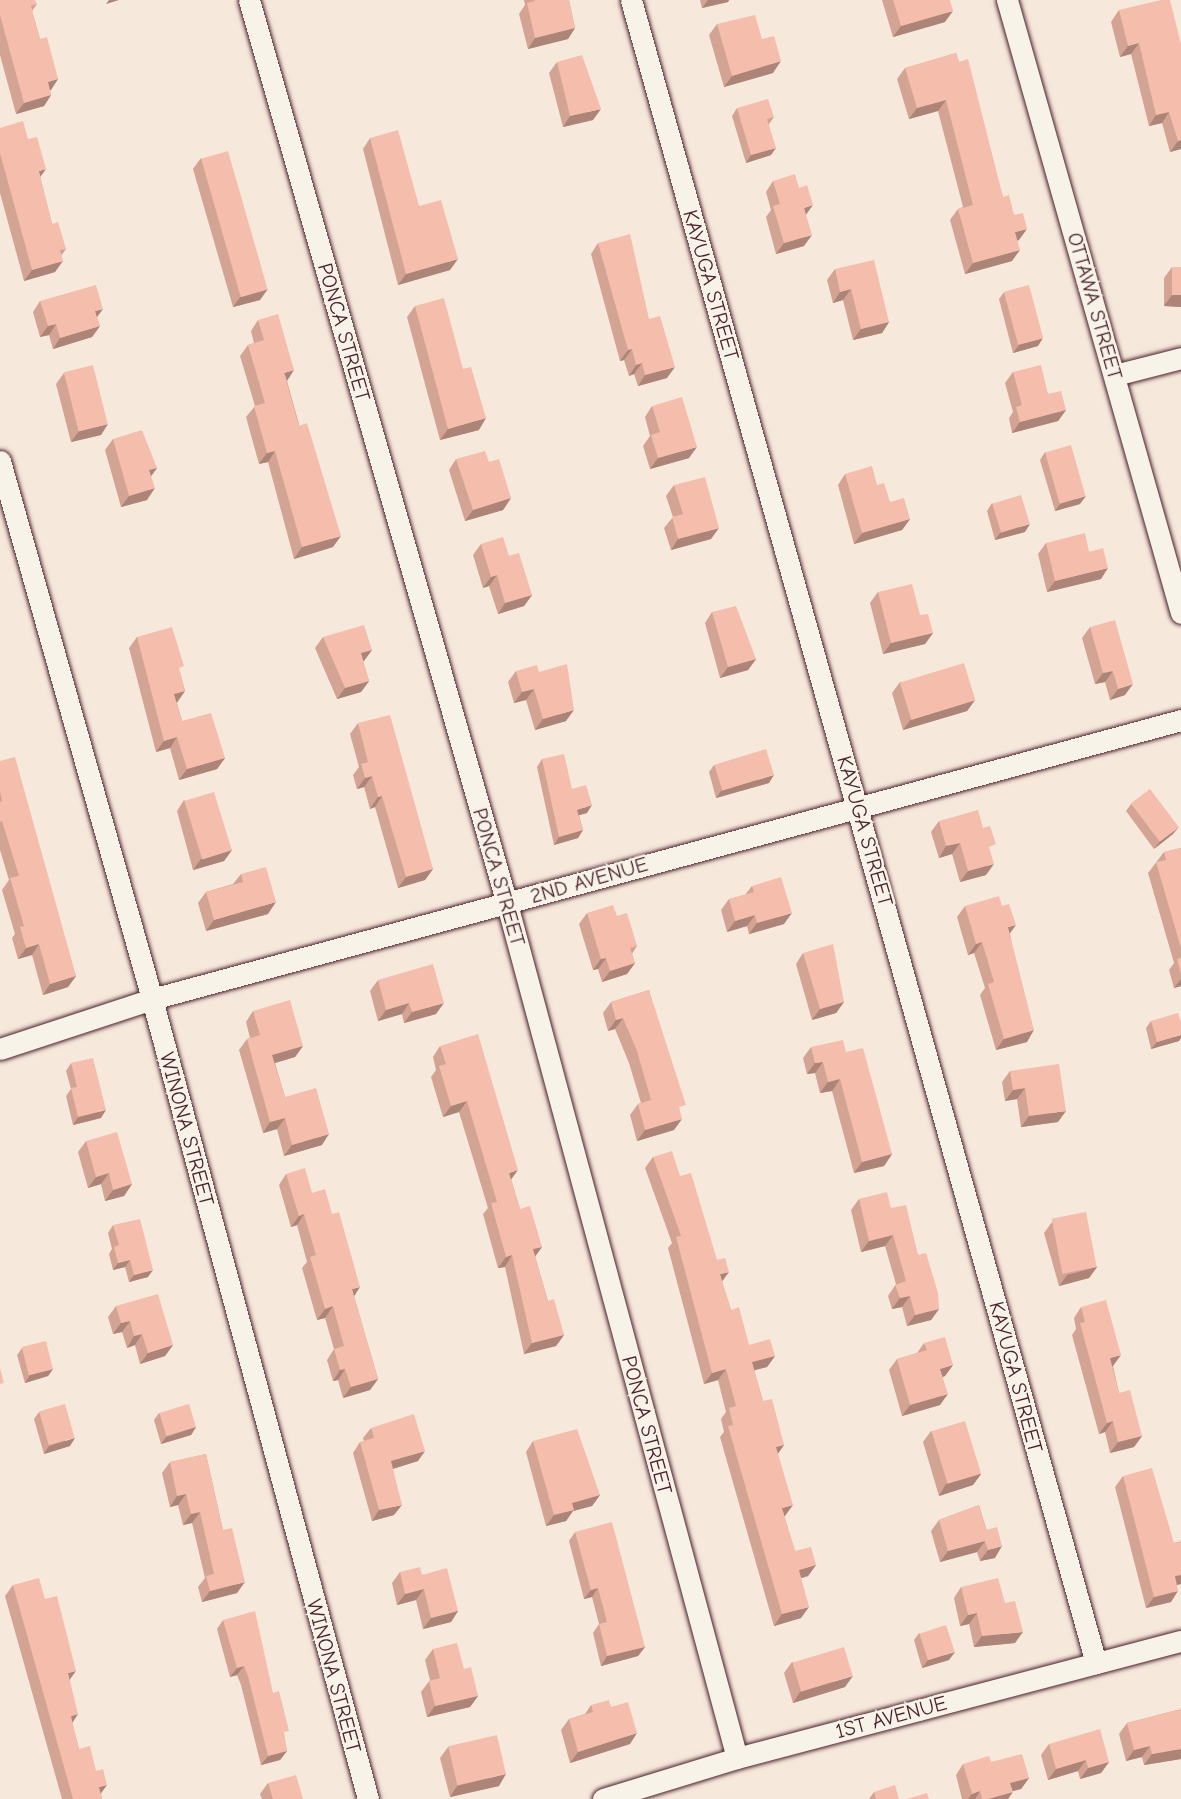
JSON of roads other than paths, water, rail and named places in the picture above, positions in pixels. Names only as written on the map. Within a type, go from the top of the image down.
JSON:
[{"type":"street","name":"PONCA STREET","points":[[249,0],[507,904],[737,1758]]},
{"type":"street","name":"KAYUGA STREET","points":[[631,0],[1096,1663]]},
{"type":"street","name":"OTTAWA STREET","points":[[1007,0],[1181,613]]},
{"type":"street","points":[[1115,375],[1181,358]]},
{"type":"street","name":"WINONA STREET","points":[[0,461],[152,999],[368,1799]]},
{"type":"street","name":"2ND AVENUE","points":[[0,1049],[152,999],[507,904],[858,805],[1181,720]]},
{"type":"street","name":"1ST AVENUE","points":[[603,1799],[737,1758],[1181,1641]]}]
